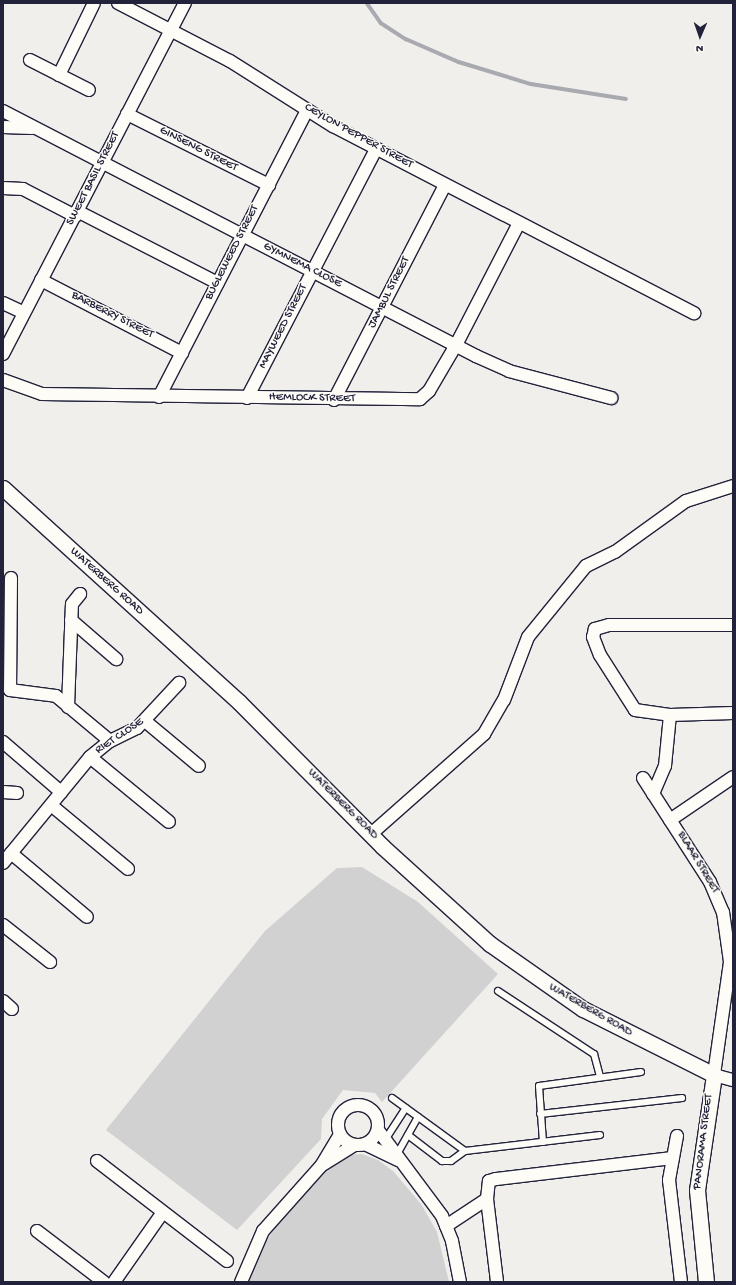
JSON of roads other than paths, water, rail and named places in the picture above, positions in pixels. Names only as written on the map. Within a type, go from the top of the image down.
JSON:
[{"type":"street","points":[[59,75],[94,3]]},
{"type":"street","name":"CEYLON PEPPER STREET","points":[[118,3],[230,61],[307,110],[376,149],[694,313]]},
{"type":"street","name":"SWEET BASIL STREET","points":[[3,354],[185,3]]},
{"type":"street","points":[[30,60],[89,90]]},
{"type":"street","name":"BUGLEWEED STREET","points":[[159,396],[307,110]]},
{"type":"street","name":"GYMNEMA CLOSE","points":[[3,111],[313,272],[509,371],[611,398]]},
{"type":"street","name":"GINSENG STREET","points":[[127,114],[268,185]]},
{"type":"street","points":[[3,127],[36,128]]},
{"type":"street","name":"MAYWEED STREET","points":[[247,398],[376,149]]},
{"type":"street","name":"JAMBUL STREET","points":[[334,400],[445,185]]},
{"type":"street","points":[[3,188],[23,189],[76,213],[218,283]]},
{"type":"street","name":"HEMLOCK STREET","points":[[3,380],[42,394],[334,400],[423,398],[456,345],[519,223]]},
{"type":"street","name":"BARBERRY STREET","points":[[41,280],[182,353]]},
{"type":"street","points":[[3,303],[24,313]]},
{"type":"street","points":[[371,834],[484,734],[504,700],[528,637],[586,566],[615,552],[689,499],[733,486]]},
{"type":"street","name":"WATERBERG ROAD","points":[[3,488],[239,702],[371,834],[470,926],[529,975],[602,1020],[714,1075]]},
{"type":"street","points":[[11,578],[8,687],[16,693],[51,694],[110,741]]},
{"type":"street","points":[[68,707],[72,604],[80,594]]},
{"type":"street","points":[[71,620],[116,659]]},
{"type":"street","points":[[733,626],[609,625],[595,629],[593,642],[632,707],[670,715],[733,712]]},
{"type":"street","name":"RIET CLOSE","points":[[3,863],[90,757],[110,741],[145,721],[179,683]]},
{"type":"street","points":[[653,794],[665,766],[670,715]]},
{"type":"street","points":[[145,721],[199,766]]},
{"type":"street","points":[[3,742],[61,792]]},
{"type":"street","points":[[90,757],[170,822]]},
{"type":"street","points":[[670,820],[733,777]]},
{"type":"street","name":"BLAAR STREET","points":[[643,778],[710,882],[726,925],[729,976],[714,1075]]},
{"type":"street","points":[[3,792],[17,793]]},
{"type":"street","points":[[51,805],[128,869]]},
{"type":"street","points":[[11,853],[87,916]]},
{"type":"street","points":[[3,925],[50,962]]},
{"type":"street","points":[[714,1075],[733,1080]]},
{"type":"street","name":"PANORAMA STREET","points":[[706,1282],[698,1190],[714,1075]]},
{"type":"street","points":[[241,1282],[263,1231],[321,1166],[340,1134],[340,1116],[347,1108],[359,1105],[374,1113],[378,1130],[398,1158],[427,1193],[446,1226],[460,1282]]},
{"type":"street","points":[[321,1166],[360,1144],[378,1130]]},
{"type":"street","points":[[340,1134],[360,1144],[398,1158]]},
{"type":"street","points":[[677,1136],[669,1180],[682,1282]]},
{"type":"street","points":[[497,1282],[487,1199],[489,1181],[673,1158]]},
{"type":"street","points":[[97,1161],[227,1261]]},
{"type":"street","points":[[446,1226],[487,1199]]},
{"type":"street","points":[[114,1282],[163,1212]]},
{"type":"street","points":[[37,1231],[104,1282]]},
{"type":"lane","points":[[498,991],[594,1054],[600,1077]]},
{"type":"lane","points":[[543,1142],[538,1091],[543,1083],[641,1072]]},
{"type":"lane","points":[[392,1098],[465,1151]]},
{"type":"lane","points":[[540,1114],[682,1098]]},
{"type":"lane","points":[[385,1140],[406,1108]]},
{"type":"lane","points":[[398,1158],[418,1117]]},
{"type":"lane","points":[[408,1135],[442,1161],[451,1161],[465,1151],[600,1135]]},
{"type":"waterway","points":[[367,3],[381,23],[406,39],[459,62],[531,84],[626,99]]}]
